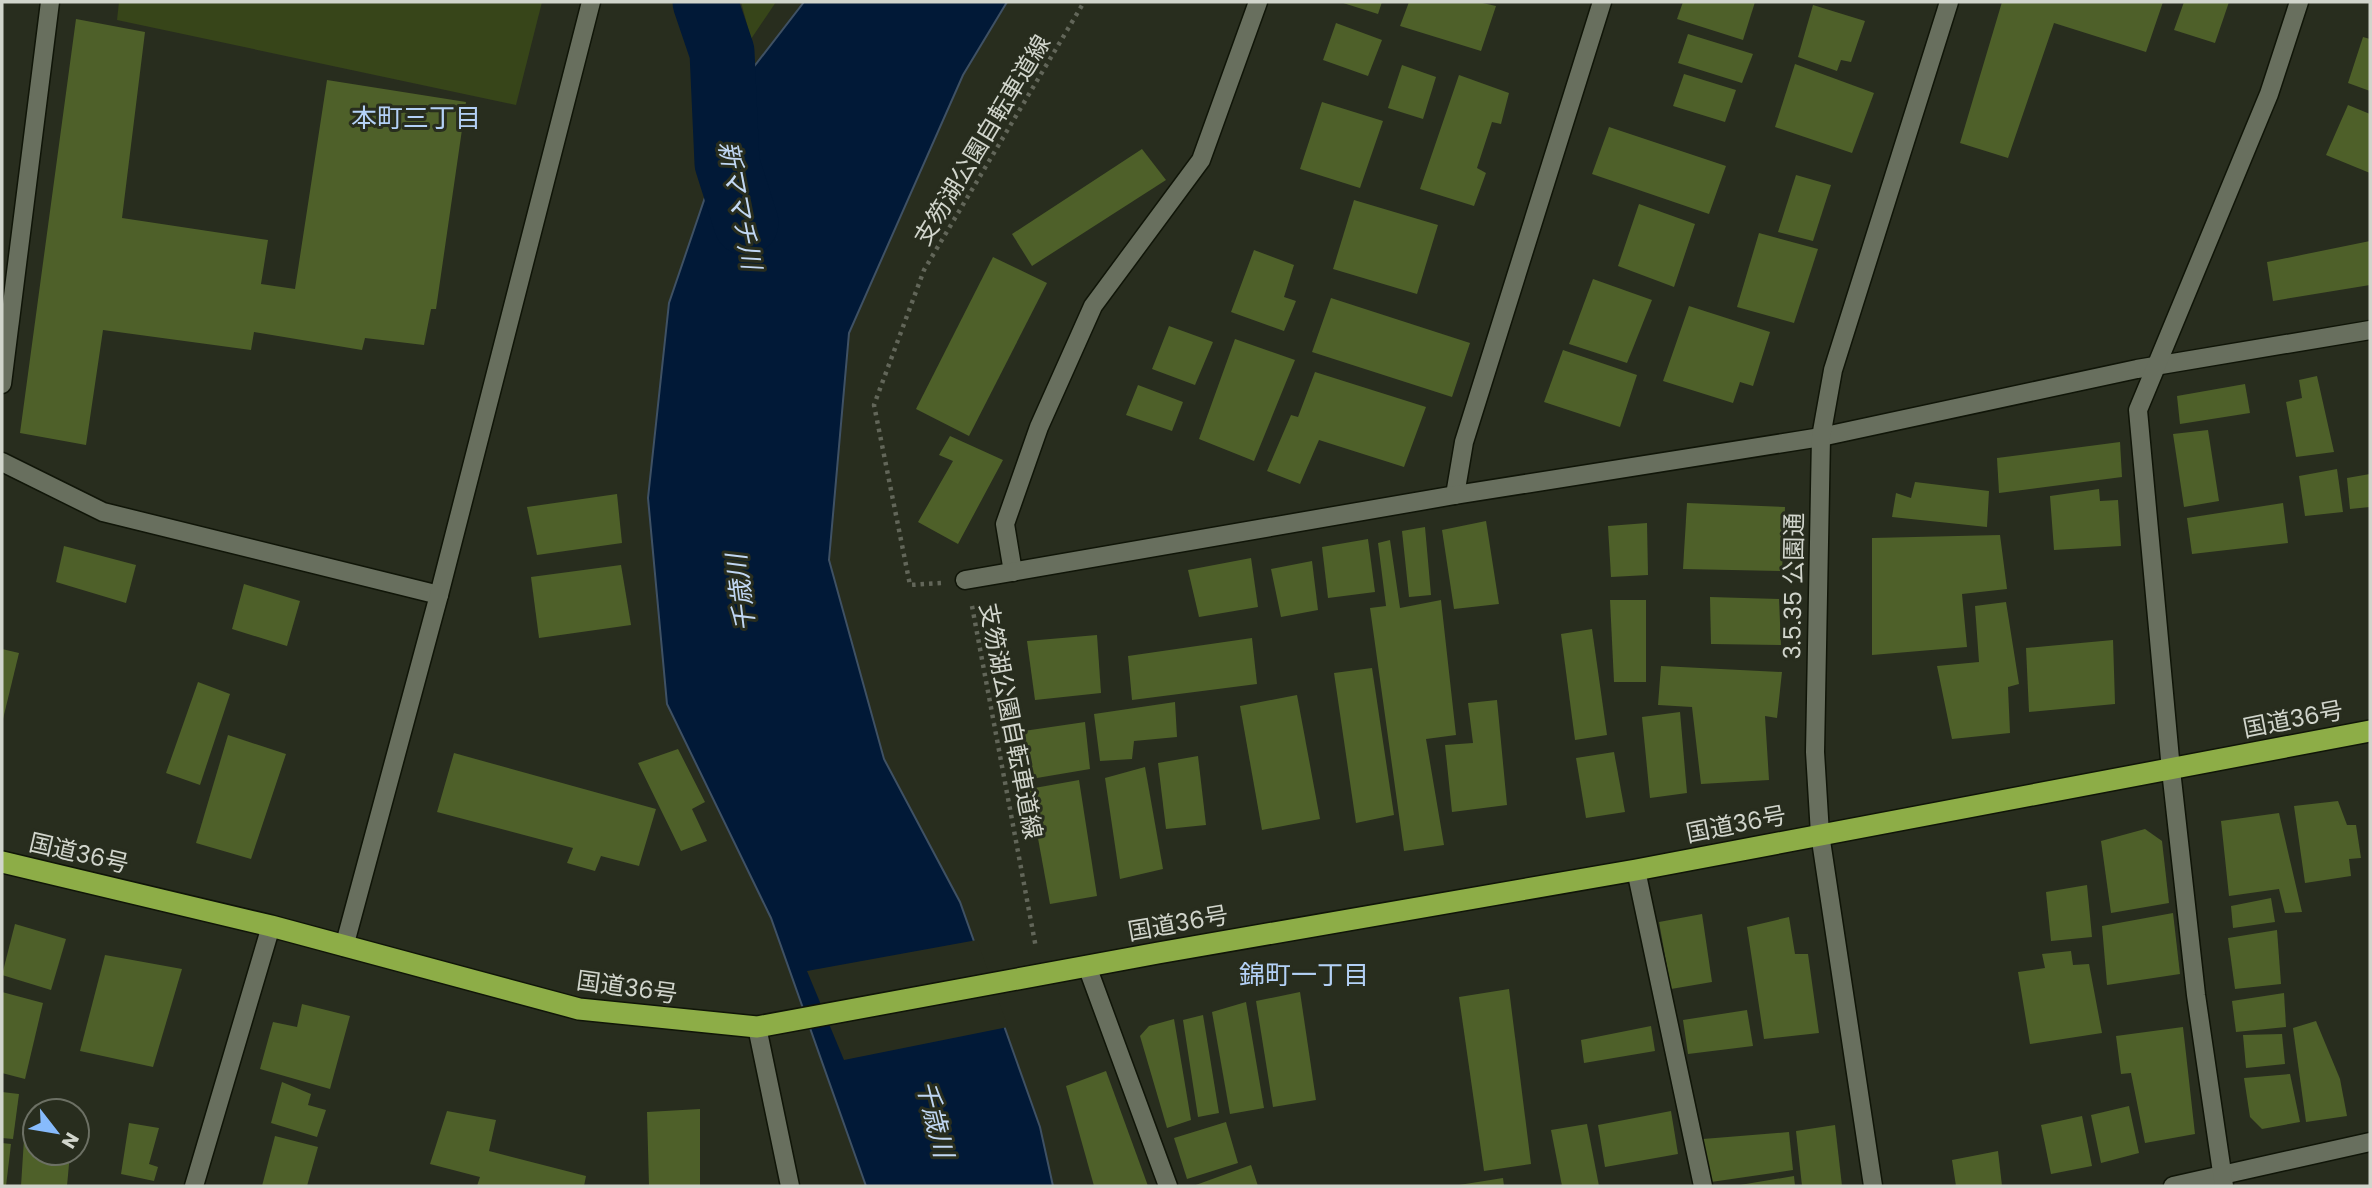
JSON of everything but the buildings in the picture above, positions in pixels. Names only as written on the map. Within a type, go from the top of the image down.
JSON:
[{"type":"highway","name":"国道36号","points":[[2,862],[271,926],[579,1009],[757,1027],[1636,870],[2370,731]]},
{"type":"street","points":[[2,384],[50,2]]},
{"type":"street","points":[[344,947],[439,595],[591,2]]},
{"type":"street","points":[[1013,572],[1005,523],[1038,427],[1093,306],[1200,160],[1258,2]]},
{"type":"street","points":[[1455,495],[1468,428],[1602,2]]},
{"type":"street","name":"3.5.35 公園通","points":[[1873,1186],[1820,834],[1815,752],[1821,437],[1833,370],[1949,2]]},
{"type":"street","points":[[2223,1181],[2196,995],[2171,770],[2138,410],[2269,94],[2299,2]]},
{"type":"street","points":[[965,580],[1455,495],[1821,437],[2154,366],[2370,330]]},
{"type":"street","points":[[2,462],[103,512],[439,595]]},
{"type":"street","points":[[1636,870],[1703,1186]]},
{"type":"street","points":[[194,1186],[271,926]]},
{"type":"street","points":[[1087,966],[1168,1186]]},
{"type":"street","points":[[757,1027],[790,1186]]},
{"type":"street","points":[[2173,1186],[2223,1181],[2370,1142]]},
{"type":"path","name":"支笏湖公園自転車道線","points":[[1041,975],[977,623],[965,580],[910,586],[874,405],[924,270],[1084,2]]},
{"type":"green space","points":[[119,2],[542,2],[516,105],[117,20]]},
{"type":"green space","points":[[741,2],[776,2],[751,39]]},
{"type":"water","name":"千歳川","points":[[804,2],[1007,2],[963,75],[849,333],[829,560],[884,759],[960,902],[1040,1127],[1053,1186],[866,1186],[771,918],[667,704],[648,498],[669,303],[746,77]]},
{"type":"pier","points":[[977,940],[1008,1027],[844,1060],[807,971]]},
{"type":"waterway","name":"新ママチ川","points":[[705,2],[722,52],[727,163],[746,223]]},
{"type":"district","name":"本町三丁目","points":[[416,118]]},
{"type":"district","name":"錦町一丁目","points":[[1304,975]]}]
